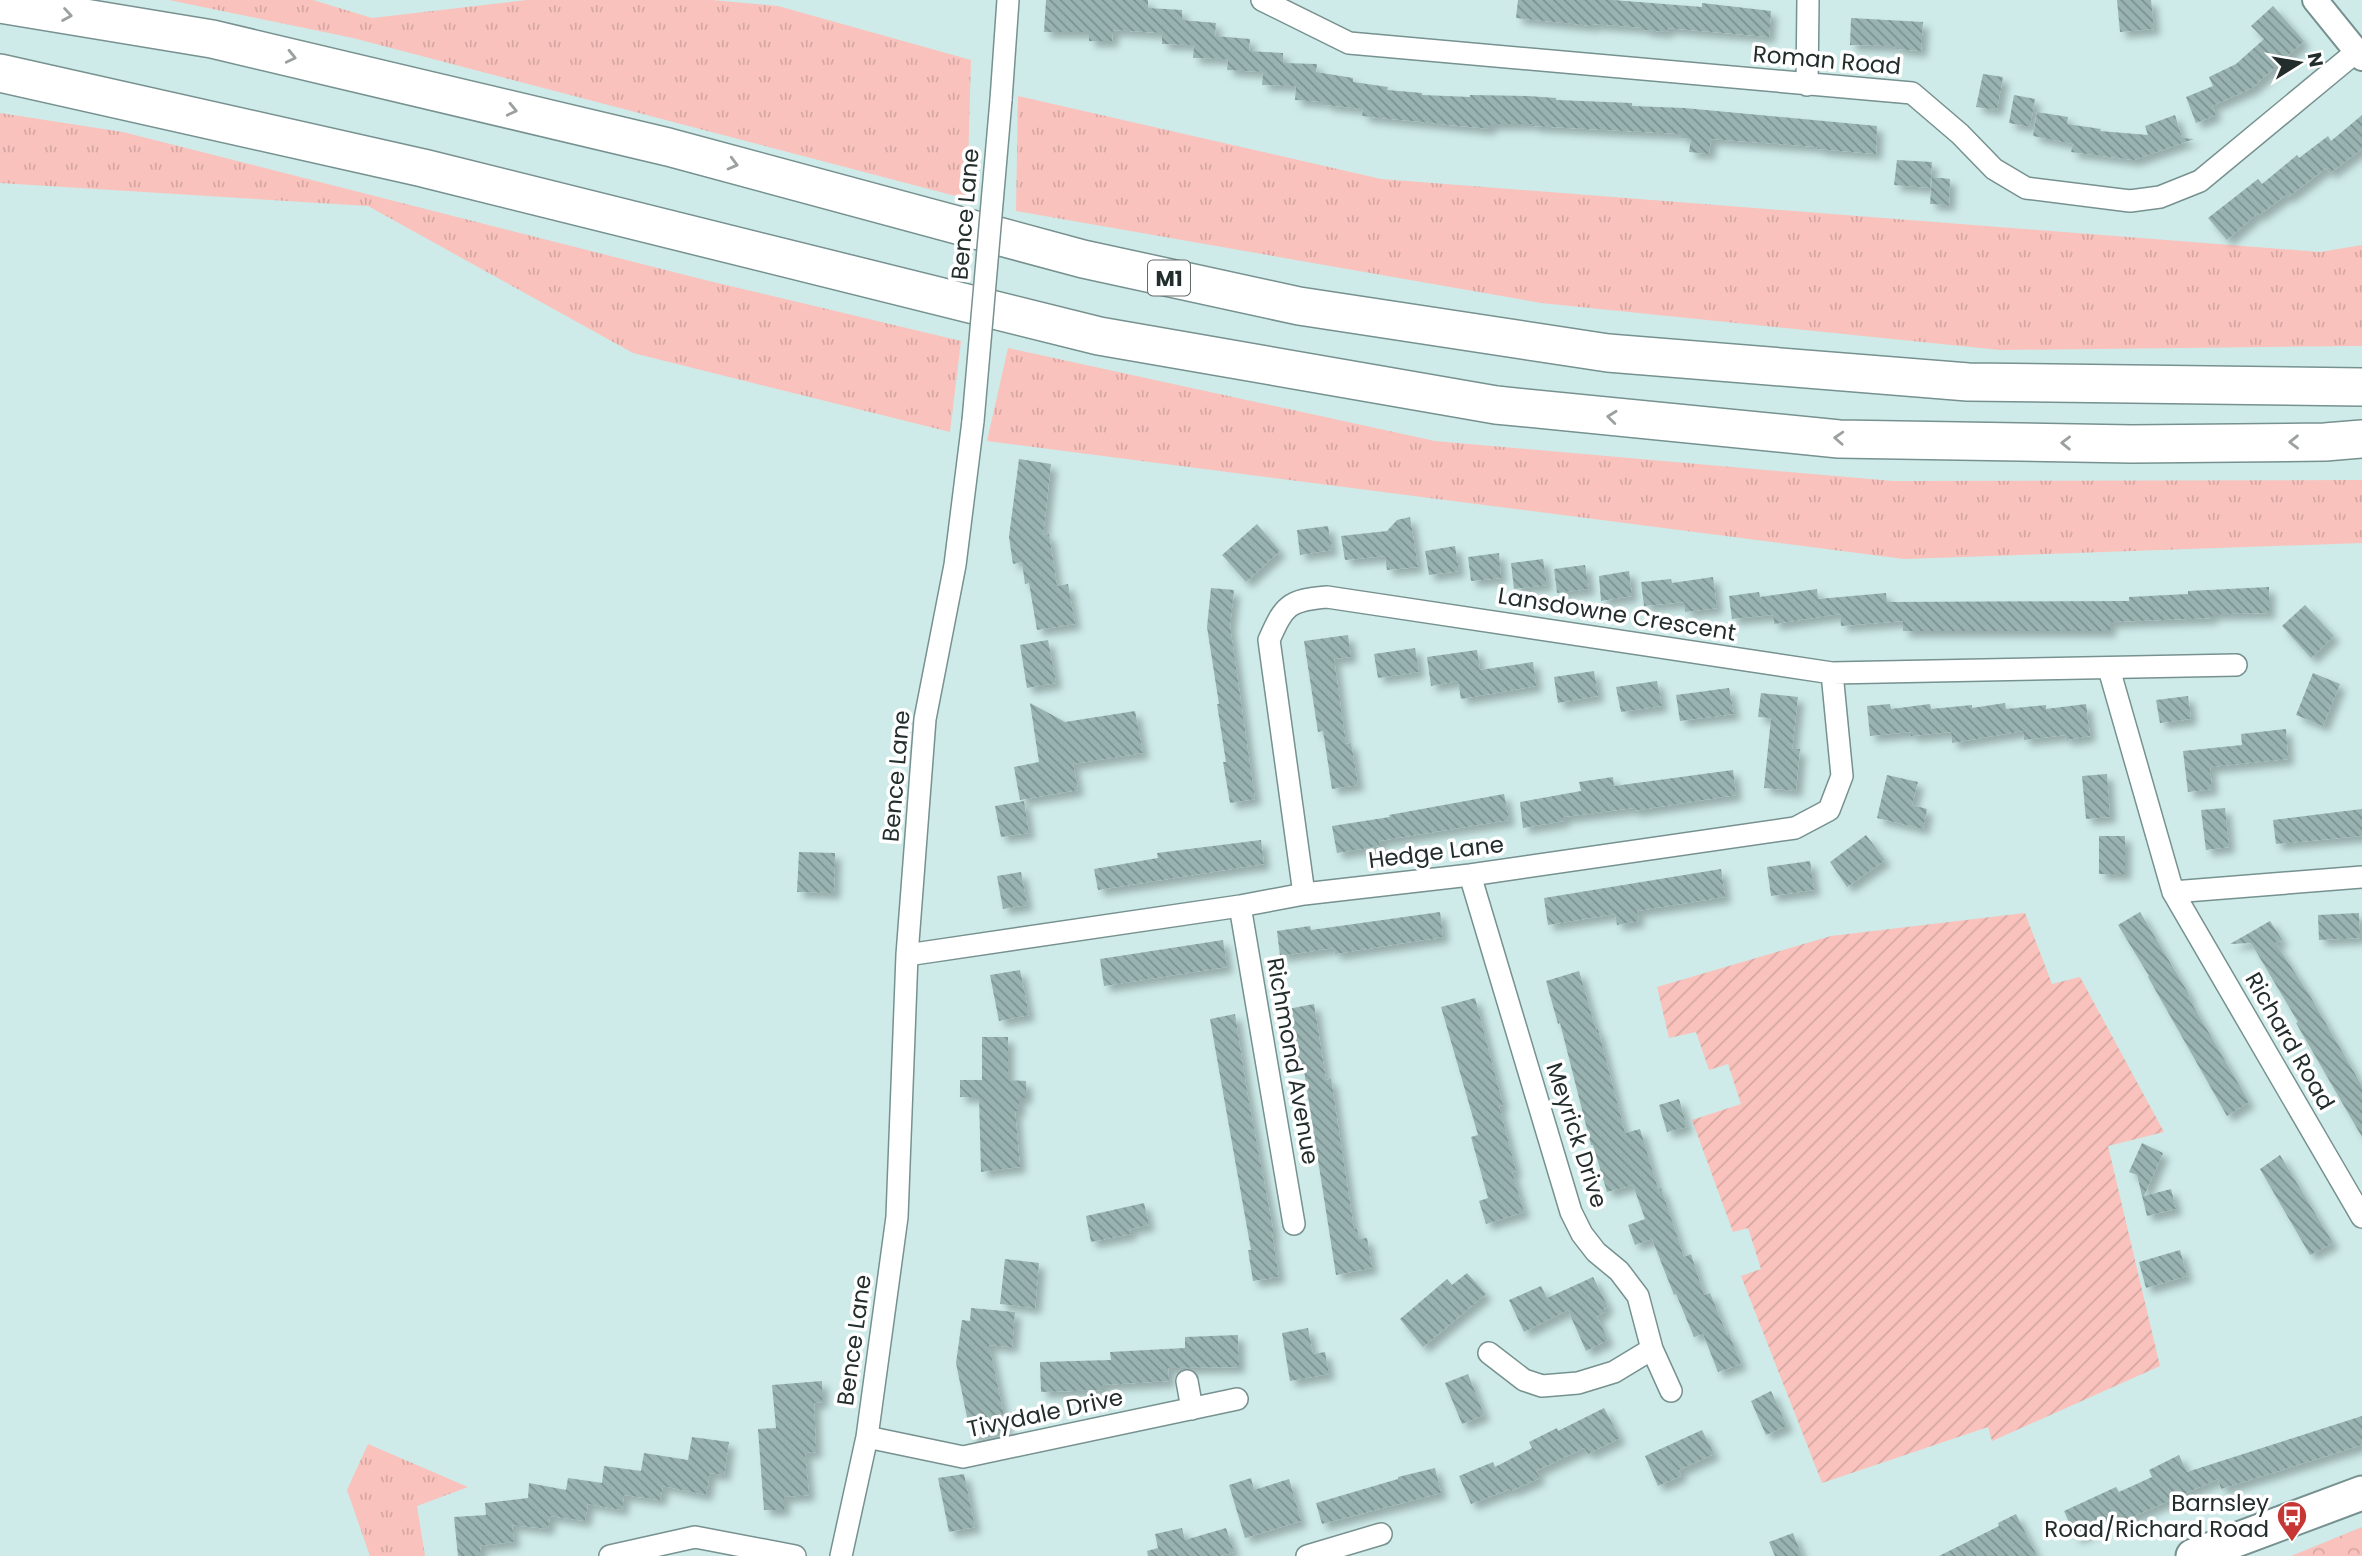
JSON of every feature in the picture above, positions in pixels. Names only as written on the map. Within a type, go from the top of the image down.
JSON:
[{"type":"highway","name":"M1","points":[[0,4],[212,39],[668,146],[1083,259],[1299,306],[1608,353],[1940,380],[2362,387]]},
{"type":"highway","points":[[0,73],[423,168],[1099,336],[1496,405],[1839,439],[2132,444],[2325,442],[2362,439]]},
{"type":"highway","points":[[2193,1556],[2362,1493]]},
{"type":"street","name":"Bence Lane","points":[[841,1556],[867,1437],[897,1217],[907,955],[925,719],[955,565],[973,421],[1008,0]]},
{"type":"street","points":[[1807,85],[1808,0]]},
{"type":"street","points":[[2315,0],[2359,55]]},
{"type":"street","name":"Roman Road","points":[[1266,1],[1349,43],[1912,93],[1960,134],[1994,169],[2026,188],[2130,201],[2160,197],[2200,181],[2359,55]]},
{"type":"street","name":"Lansdowne Crescent","points":[[1304,894],[1269,640],[1282,612],[1301,599],[1327,597],[1832,673],[2236,665]]},
{"type":"street","name":"Richard Road","points":[[2109,669],[2173,892],[2362,1217]]},
{"type":"street","name":"Hedge Lane","points":[[907,955],[1240,906],[1304,894],[1470,875],[1795,828],[1829,810],[1842,776],[1832,673]]},
{"type":"street","name":"Meyrick Drive","points":[[1470,875],[1571,1212],[1582,1234],[1596,1252],[1619,1272],[1638,1296],[1652,1349],[1671,1391]]},
{"type":"street","points":[[2173,892],[2362,877]]},
{"type":"street","name":"Richmond Avenue","points":[[1240,906],[1294,1224]]},
{"type":"street","points":[[1489,1353],[1524,1380],[1542,1386],[1578,1383],[1614,1372],[1652,1349]]},
{"type":"street","points":[[1187,1381],[1192,1409]]},
{"type":"street","name":"Tivydale Drive","points":[[867,1437],[963,1457],[1237,1399]]},
{"type":"street","points":[[1307,1556],[1381,1534]]},
{"type":"street","points":[[610,1556],[695,1537],[795,1556]]},
{"type":"green space","points":[[169,0],[313,0],[372,18],[527,0],[712,0],[778,6],[971,60],[967,199],[353,38]]},
{"type":"green space","points":[[1018,96],[1381,179],[2320,252],[2362,245],[2362,346],[2000,350],[1541,303],[1016,211]]},
{"type":"green space","points":[[0,113],[123,132],[705,280],[961,341],[950,432],[633,353],[368,206],[0,183]]},
{"type":"green space","points":[[1008,348],[1435,441],[1893,481],[2362,480],[2362,543],[1904,559],[987,441]]},
{"type":"green space","points":[[2025,913],[2052,984],[2080,977],[2164,1132],[2108,1146],[2160,1366],[1992,1441],[1988,1427],[1822,1483],[1741,1276],[1761,1269],[1748,1228],[1733,1232],[1692,1120],[1741,1104],[1728,1064],[1709,1070],[1696,1032],[1669,1038],[1657,987],[1831,936]]},
{"type":"green space","points":[[368,1444],[468,1487],[417,1506],[425,1556],[370,1556],[347,1490]]},
{"type":"green space","points":[[2362,1527],[2362,1556],[2291,1556]]},
{"type":"building","points":[[1046,0],[1148,0],[1148,8],[1182,10],[1182,20],[1216,23],[1215,36],[1250,39],[1249,51],[1283,53],[1283,63],[1317,64],[1316,72],[1353,78],[1353,82],[1388,87],[1387,90],[1422,95],[1528,96],[1556,100],[1632,103],[1632,106],[1684,108],[1877,126],[1876,154],[1711,139],[1709,154],[1689,152],[1691,139],[1682,138],[1682,134],[1532,126],[1533,124],[1490,124],[1490,129],[1362,116],[1363,109],[1295,100],[1296,86],[1262,85],[1263,72],[1227,70],[1228,59],[1193,58],[1194,45],[1162,44],[1162,33],[1113,30],[1112,41],[1089,41],[1089,32],[1044,32]]},
{"type":"building","points":[[1518,0],[1613,0],[1702,7],[1702,3],[1771,11],[1769,37],[1668,28],[1667,32],[1516,18]]},
{"type":"building","points":[[2117,0],[2151,0],[2154,29],[2120,32]]},
{"type":"building","points":[[2273,6],[2304,41],[2252,88],[2212,106],[2216,115],[2196,123],[2186,97],[2213,86],[2209,77],[2236,64],[2264,39],[2251,26]]},
{"type":"building","points":[[1851,18],[1923,22],[1921,51],[1897,49],[1897,46],[1850,45]]},
{"type":"building","points":[[1983,74],[2003,77],[1997,110],[1976,107]]},
{"type":"building","points":[[2014,95],[2035,99],[2030,127],[2009,123]]},
{"type":"building","points":[[2037,112],[2068,117],[2067,124],[2101,129],[2100,131],[2148,135],[2145,126],[2175,115],[2182,138],[2194,139],[2134,160],[2071,152],[2073,144],[2033,136]]},
{"type":"building","points":[[2362,115],[2362,149],[2330,173],[2326,168],[2288,197],[2286,195],[2259,215],[2258,213],[2227,240],[2208,218],[2258,179],[2262,184],[2297,155],[2299,158],[2328,136],[2331,141]]},
{"type":"building","points":[[1897,160],[1932,162],[1930,188],[1894,185]]},
{"type":"building","points":[[1932,177],[1950,179],[1949,205],[1930,204]]},
{"type":"building","points":[[1019,459],[1051,464],[1043,535],[1049,534],[1057,586],[1068,584],[1075,624],[1037,630],[1029,583],[1025,584],[1022,562],[1013,564],[1009,537]]},
{"type":"building","points":[[1410,517],[1418,567],[1387,570],[1385,556],[1345,560],[1341,536],[1387,531],[1397,520]]},
{"type":"building","points":[[1257,524],[1280,551],[1246,582],[1222,555]]},
{"type":"building","points":[[1328,526],[1332,550],[1300,555],[1297,530]]},
{"type":"building","points":[[1455,546],[1459,571],[1429,575],[1425,551]]},
{"type":"building","points":[[1499,553],[1501,578],[1471,581],[1468,557]]},
{"type":"building","points":[[1543,559],[1547,585],[1514,589],[1511,563]]},
{"type":"building","points":[[1585,565],[1589,589],[1557,593],[1554,569]]},
{"type":"building","points":[[1629,571],[1632,596],[1601,601],[1599,576]]},
{"type":"building","points":[[1713,577],[1717,608],[1685,612],[1684,602],[1644,606],[1641,582],[1671,579],[1672,583]]},
{"type":"building","points":[[2269,587],[2269,613],[2212,614],[2212,618],[2110,622],[2110,631],[1903,631],[1903,621],[1841,626],[1840,614],[1774,624],[1773,615],[1732,619],[1729,596],[1759,592],[1760,597],[1817,589],[1818,599],[1886,593],[1887,602],[2129,601],[2129,597],[2188,594],[2188,591]]},
{"type":"building","points":[[1211,588],[1234,590],[1230,626],[1255,799],[1230,803],[1207,627]]},
{"type":"building","points":[[2305,605],[2334,636],[2311,658],[2282,626]]},
{"type":"building","points":[[1348,635],[1351,657],[1334,659],[1346,744],[1351,743],[1358,785],[1332,789],[1323,731],[1318,732],[1304,641]]},
{"type":"building","points":[[1048,640],[1056,683],[1027,688],[1020,645]]},
{"type":"building","points":[[1415,648],[1419,672],[1378,678],[1374,654]]},
{"type":"building","points":[[1477,650],[1480,670],[1533,662],[1536,686],[1461,699],[1458,681],[1431,686],[1427,657]]},
{"type":"building","points":[[1594,671],[1598,696],[1558,703],[1554,677]]},
{"type":"building","points":[[2313,673],[2340,684],[2323,726],[2296,715]]},
{"type":"building","points":[[1657,681],[1662,706],[1621,712],[1616,687]]},
{"type":"building","points":[[1729,688],[1734,714],[1680,721],[1676,695]]},
{"type":"building","points":[[1761,693],[1798,697],[1792,749],[1800,749],[1796,791],[1764,788],[1771,718],[1758,717]]},
{"type":"building","points":[[2188,696],[2191,719],[2160,723],[2156,700]]},
{"type":"building","points":[[1030,703],[1065,722],[1135,711],[1143,753],[1073,764],[1078,790],[1020,800],[1014,767],[1039,762]]},
{"type":"building","points":[[2005,703],[2006,709],[2046,705],[2046,709],[2086,704],[2090,736],[2066,740],[2065,735],[2024,740],[2023,731],[1952,743],[1951,732],[1870,736],[1867,706],[1890,704],[1891,709],[1930,704],[1931,709],[1972,705],[1972,708]]},
{"type":"building","points":[[2286,729],[2288,759],[2210,767],[2212,789],[2188,792],[2183,751],[2242,745],[2241,734]]},
{"type":"building","points":[[1733,770],[1736,795],[1633,811],[1633,808],[1563,817],[1564,821],[1523,828],[1520,802],[1581,791],[1579,782],[1613,777],[1614,786]]},
{"type":"building","points":[[2107,774],[2110,817],[2086,819],[2082,776]]},
{"type":"building","points":[[1887,775],[1918,782],[1912,805],[1927,809],[1923,829],[1877,818]]},
{"type":"building","points":[[1504,794],[1509,820],[1379,841],[1380,846],[1337,853],[1332,826]]},
{"type":"building","points":[[1024,801],[1029,833],[1001,837],[995,806]]},
{"type":"building","points":[[2225,808],[2229,847],[2206,850],[2201,810]]},
{"type":"building","points":[[2362,809],[2362,836],[2276,844],[2273,820]]},
{"type":"building","points":[[1866,835],[1885,860],[1847,887],[1830,862]]},
{"type":"building","points":[[2099,836],[2125,836],[2125,874],[2099,874]]},
{"type":"building","points":[[1261,840],[1264,864],[1098,890],[1094,869],[1158,858],[1157,853]]},
{"type":"building","points":[[799,852],[835,853],[834,893],[797,892]]},
{"type":"building","points":[[1810,861],[1814,890],[1771,896],[1767,867]]},
{"type":"building","points":[[1721,869],[1725,897],[1637,911],[1639,921],[1617,925],[1615,914],[1548,925],[1544,898]]},
{"type":"building","points":[[1021,872],[1027,905],[1003,909],[997,876]]},
{"type":"building","points":[[1440,912],[1443,937],[1335,954],[1334,948],[1280,956],[1277,931],[1310,926],[1311,930]]},
{"type":"building","points":[[2140,912],[2249,1102],[2227,1116],[2118,925]]},
{"type":"building","points":[[2359,913],[2360,938],[2319,940],[2318,915]]},
{"type":"building","points":[[2270,921],[2283,941],[2275,942],[2362,1086],[2362,1137],[2251,943],[2230,944]]},
{"type":"building","points":[[1223,940],[1227,967],[1104,986],[1100,959]]},
{"type":"building","points":[[1020,970],[1029,1015],[999,1021],[990,975]]},
{"type":"building","points":[[1579,971],[1596,1030],[1598,1029],[1625,1133],[1640,1129],[1658,1189],[1661,1188],[1684,1257],[1691,1254],[1704,1295],[1710,1293],[1741,1364],[1718,1372],[1703,1334],[1694,1337],[1652,1239],[1635,1245],[1628,1225],[1645,1219],[1633,1185],[1607,1192],[1591,1145],[1560,1023],[1558,1024],[1546,981]]},
{"type":"building","points":[[1475,998],[1503,1105],[1499,1106],[1516,1171],[1512,1172],[1524,1212],[1486,1224],[1479,1201],[1488,1198],[1471,1137],[1478,1135],[1441,1007]]},
{"type":"building","points":[[1314,1004],[1326,1080],[1331,1079],[1354,1229],[1357,1228],[1359,1239],[1367,1238],[1372,1268],[1336,1275],[1303,1064],[1298,1065],[1288,1009]]},
{"type":"building","points":[[1235,1014],[1274,1234],[1279,1277],[1253,1281],[1248,1250],[1251,1250],[1210,1019]]},
{"type":"building","points":[[982,1037],[1008,1037],[1008,1080],[1026,1081],[1026,1098],[1019,1098],[1019,1111],[1015,1111],[1020,1167],[981,1172],[979,1097],[960,1097],[960,1080],[982,1080]]},
{"type":"building","points":[[1679,1099],[1687,1127],[1667,1132],[1659,1105]]},
{"type":"building","points":[[2142,1143],[2163,1153],[2144,1196],[2171,1189],[2176,1209],[2147,1216],[2137,1175],[2129,1172]]},
{"type":"building","points":[[2280,1155],[2333,1243],[2310,1255],[2260,1169]]},
{"type":"building","points":[[1144,1203],[1149,1225],[1130,1229],[1131,1234],[1091,1242],[1086,1216]]},
{"type":"building","points":[[2180,1250],[2187,1276],[2146,1288],[2139,1262]]},
{"type":"building","points":[[1005,1259],[1039,1263],[1035,1308],[1000,1304]]},
{"type":"building","points":[[1467,1273],[1486,1294],[1423,1347],[1400,1319],[1447,1279],[1452,1285]]},
{"type":"building","points":[[1593,1277],[1608,1307],[1597,1316],[1608,1340],[1586,1351],[1568,1310],[1524,1332],[1509,1300],[1541,1286],[1547,1298]]},
{"type":"building","points":[[971,1308],[1015,1312],[1012,1347],[989,1345],[1007,1430],[971,1437],[956,1363],[962,1320],[970,1321]]},
{"type":"building","points":[[1308,1328],[1313,1354],[1325,1352],[1329,1374],[1290,1381],[1282,1333]]},
{"type":"building","points":[[1238,1335],[1239,1367],[1168,1368],[1169,1381],[1102,1385],[1102,1390],[1041,1392],[1040,1362],[1111,1360],[1110,1352],[1185,1348],[1185,1337]]},
{"type":"building","points":[[1468,1374],[1484,1415],[1462,1424],[1445,1383]]},
{"type":"building","points":[[822,1381],[822,1402],[814,1403],[816,1452],[805,1453],[809,1495],[784,1497],[784,1510],[764,1510],[758,1429],[776,1428],[772,1385]]},
{"type":"building","points":[[1771,1391],[1787,1426],[1766,1435],[1751,1401]]},
{"type":"building","points":[[1604,1408],[1620,1438],[1588,1454],[1584,1448],[1536,1471],[1540,1478],[1471,1504],[1459,1476],[1493,1462],[1495,1467],[1532,1448],[1529,1442]]},
{"type":"building","points":[[2362,1416],[2362,1445],[2221,1489],[2218,1479],[2121,1522],[2119,1518],[2076,1538],[2064,1511],[2116,1487],[2119,1492],[2152,1477],[2149,1470],[2179,1455],[2187,1472]]},
{"type":"building","points":[[1702,1430],[1714,1454],[1679,1470],[1681,1476],[1658,1486],[1645,1456]]},
{"type":"building","points":[[692,1437],[729,1442],[724,1475],[710,1473],[706,1495],[663,1486],[660,1500],[624,1495],[622,1510],[588,1504],[585,1521],[550,1516],[548,1529],[512,1525],[514,1542],[480,1546],[481,1556],[458,1556],[454,1517],[486,1515],[485,1503],[528,1498],[529,1483],[566,1490],[568,1478],[602,1483],[604,1466],[641,1471],[644,1453],[688,1460]]},
{"type":"building","points":[[1435,1468],[1441,1493],[1322,1524],[1316,1503]]},
{"type":"building","points":[[964,1474],[975,1527],[949,1532],[938,1478]]},
{"type":"building","points":[[1251,1478],[1254,1490],[1289,1479],[1301,1521],[1245,1538],[1229,1485]]},
{"type":"building","points":[[2016,1514],[2037,1556],[1939,1556],[1999,1526],[1998,1523]]},
{"type":"building","points":[[1182,1528],[1185,1540],[1226,1528],[1234,1552],[1220,1556],[1148,1556],[1147,1551],[1158,1548],[1155,1534]]},
{"type":"building","points":[[1793,1533],[1802,1556],[1775,1556],[1769,1542]]},
{"type":"place","name":"Barnsley Road/Richard Road","points":[[2292,1543]]}]
